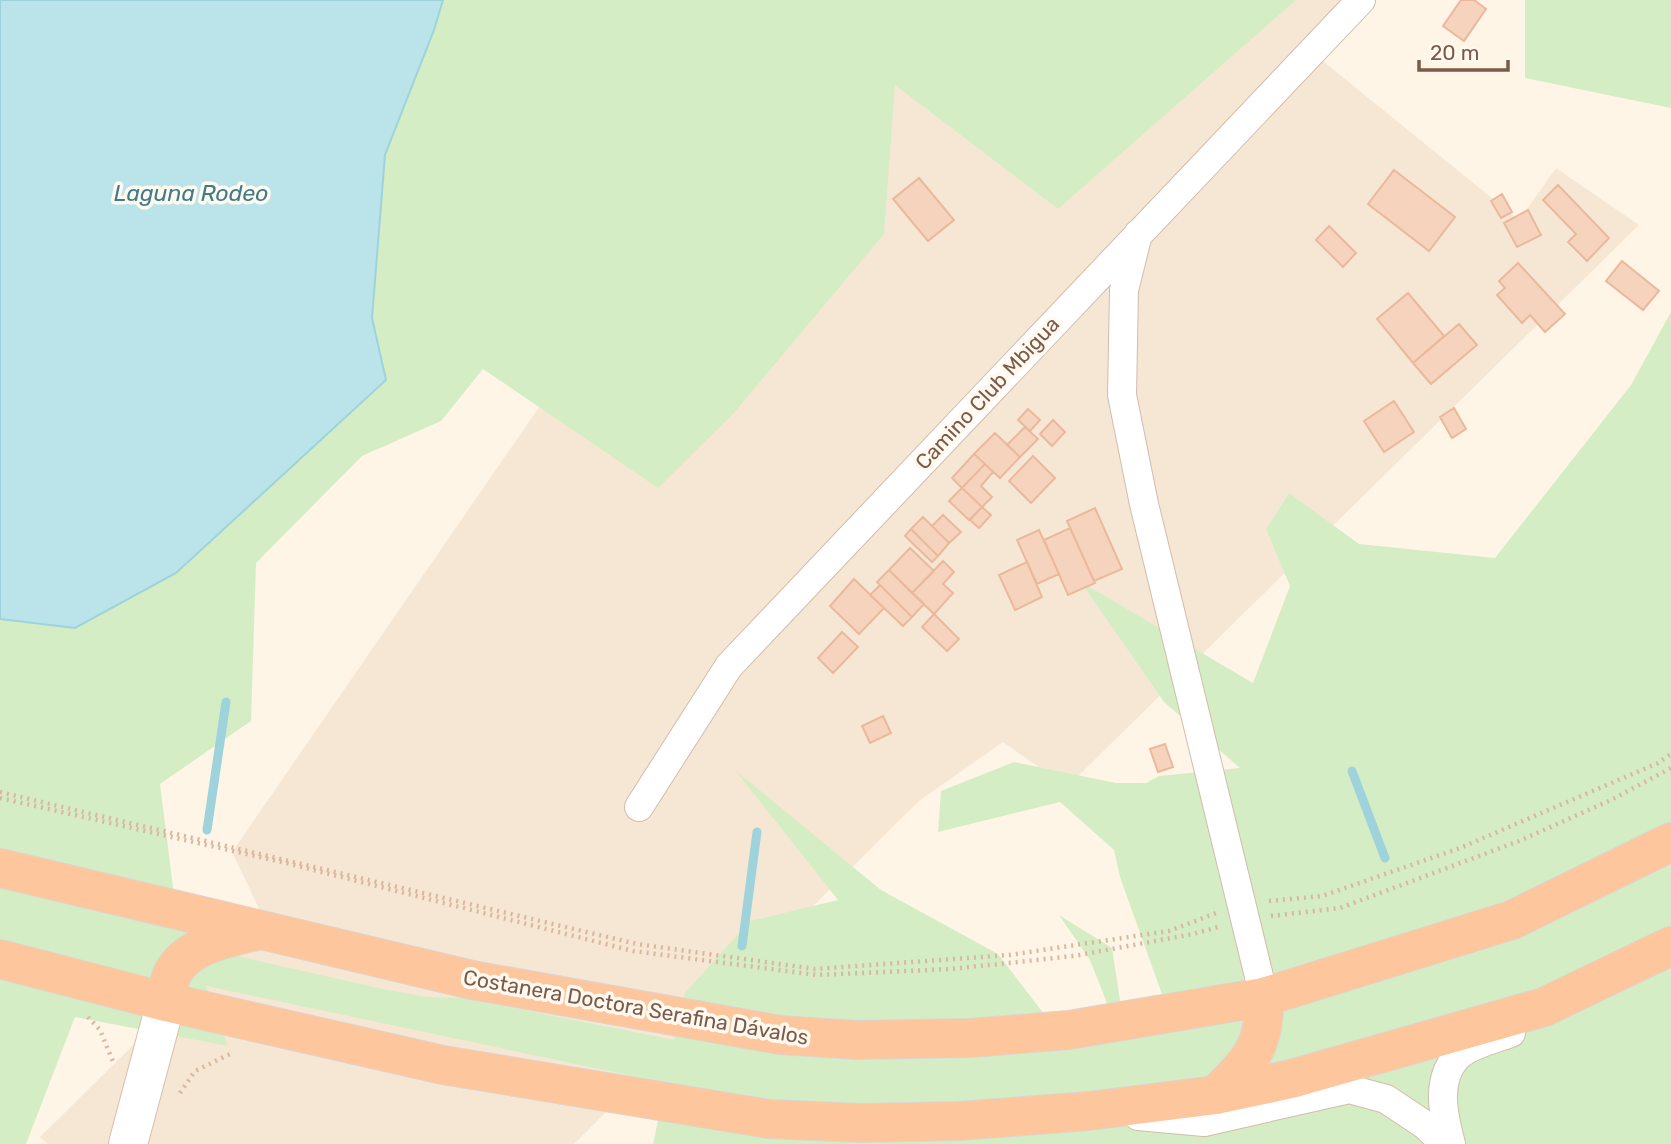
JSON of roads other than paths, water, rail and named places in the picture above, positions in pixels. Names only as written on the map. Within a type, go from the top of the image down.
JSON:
[{"type":"highway","name":"Costanera Doctora Serafina Dávalos","points":[[0,868],[256,931],[472,980],[780,1035],[857,1040],[970,1038],[1069,1030],[1264,997],[1512,920],[1671,842]]},
{"type":"highway","points":[[166,1002],[173,971],[187,957],[215,942],[256,931]]},
{"type":"highway","points":[[0,959],[166,1002],[443,1065],[769,1119],[958,1121],[1089,1111],[1216,1095],[1291,1079],[1544,1007],[1667,948]]},
{"type":"highway","points":[[1216,1095],[1252,1058],[1265,1024],[1264,997]]},
{"type":"main road","points":[[128,1144],[166,1002]]},
{"type":"street","name":"Camino Club Mbigua","points":[[639,807],[729,666],[1361,0]]},
{"type":"street","points":[[1139,233],[1124,290],[1122,395],[1144,504],[1264,997]]},
{"type":"street","points":[[1451,1144],[1443,1105],[1446,1076],[1456,1057],[1602,998],[1667,948]]},
{"type":"street","points":[[1089,1111],[1205,1122],[1349,1089],[1386,1099],[1425,1125],[1446,1144]]},
{"type":"water","name":"Laguna Rodeo","points":[[0,0],[443,0],[385,155],[372,318],[386,380],[176,573],[75,628],[0,619]]},
{"type":"waterway","points":[[207,830],[226,702]]},
{"type":"waterway","points":[[1352,771],[1385,858]]},
{"type":"waterway","points":[[742,946],[757,832]]}]
